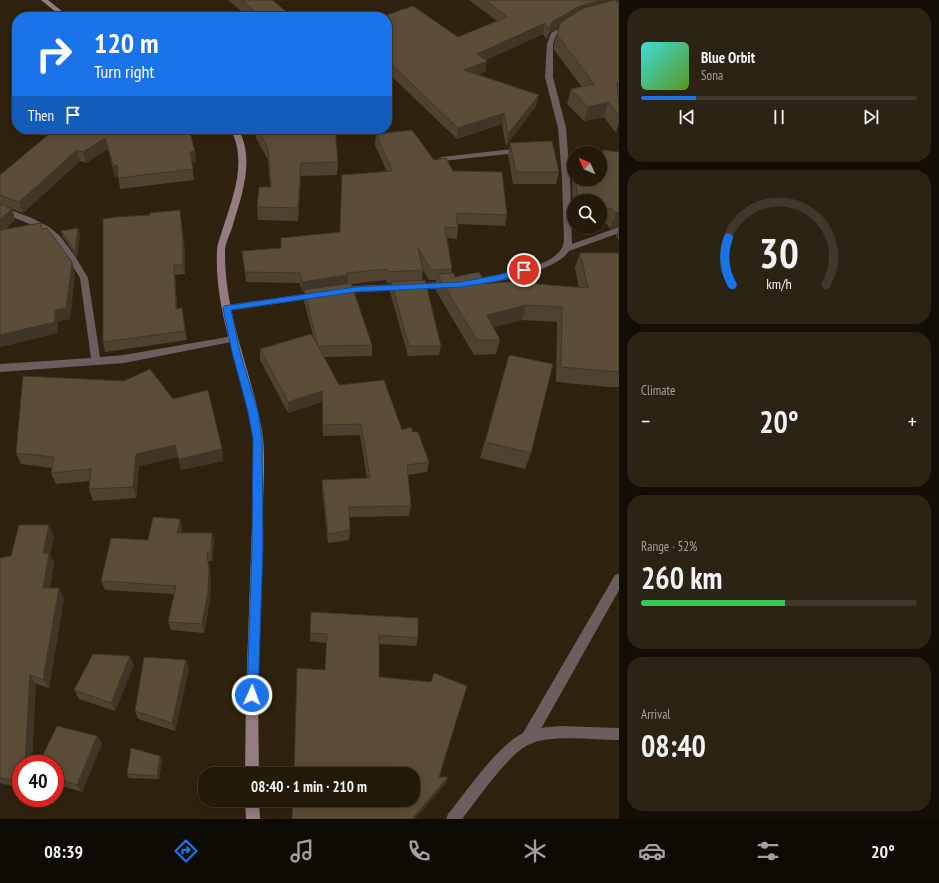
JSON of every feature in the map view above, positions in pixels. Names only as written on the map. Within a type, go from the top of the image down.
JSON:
[{"type":"street","points":[[44,0],[60,12]]},
{"type":"street","points":[[566,249],[566,178],[560,145],[562,128],[549,77],[550,44],[554,34],[578,20]]},
{"type":"street","points":[[237,134],[240,139],[242,167],[241,183],[221,249],[221,280],[233,339],[253,412],[258,439],[259,468],[252,695],[252,767]]},
{"type":"street","points":[[442,159],[533,148]]},
{"type":"street","points":[[0,209],[45,228],[53,233],[79,269],[84,278],[96,362]]},
{"type":"street","points":[[227,308],[355,289],[457,284],[498,278],[546,264],[558,259],[566,249],[619,230]]},
{"type":"street","points":[[0,368],[124,359],[233,339]]},
{"type":"street","points":[[528,738],[619,579]]},
{"type":"street","points":[[453,819],[502,759],[517,745],[528,738],[548,734],[619,734]]},
{"type":"street","points":[[252,807],[252,819]]},
{"type":"building","points":[[242,0],[272,0],[287,12],[256,12]]},
{"type":"building","points":[[485,0],[600,0],[578,7],[552,22],[549,29],[545,23],[477,54],[487,61],[464,70],[539,95],[508,134],[504,113],[458,128],[392,65],[392,13],[413,6],[458,37],[507,17]]},
{"type":"building","points":[[615,0],[619,3],[619,86],[617,83],[619,116],[608,102],[588,107],[571,89],[594,84],[558,36],[558,30],[561,22],[584,8]]},
{"type":"building","points":[[412,130],[434,160],[446,158],[453,171],[502,172],[507,215],[456,213],[458,228],[445,227],[452,269],[431,270],[418,248],[423,270],[388,272],[387,269],[347,273],[348,275],[302,282],[300,273],[245,272],[242,251],[281,248],[281,238],[340,232],[342,175],[392,171],[376,134],[392,134],[392,132]]},
{"type":"building","points":[[49,134],[190,134],[195,151],[190,152],[193,169],[118,178],[117,165],[113,165],[105,138],[83,152],[77,150],[19,202],[0,195],[0,175]]},
{"type":"building","points":[[260,134],[335,134],[338,162],[301,163],[298,208],[257,207],[259,187],[271,187],[268,148]]},
{"type":"building","points":[[552,141],[559,172],[516,172],[510,143]]},
{"type":"building","points":[[607,150],[619,152],[619,212],[616,213],[612,209],[607,209],[607,194],[577,194],[576,186],[607,186]]},
{"type":"building","points":[[0,204],[12,209],[0,219]]},
{"type":"building","points":[[180,210],[183,242],[183,265],[174,265],[176,309],[182,308],[185,331],[103,342],[103,219],[150,215],[150,213]]},
{"type":"building","points":[[41,223],[42,229],[47,228],[72,262],[66,308],[55,310],[55,322],[0,335],[0,230]]},
{"type":"building","points":[[78,228],[75,251],[61,231]]},
{"type":"building","points":[[580,253],[619,253],[619,372],[561,367],[562,307],[526,305],[487,315],[500,340],[477,340],[437,274],[454,273],[455,277],[479,272],[486,284],[536,279],[536,284],[588,288]]},
{"type":"building","points":[[425,280],[441,346],[409,346],[391,282]]},
{"type":"building","points":[[351,283],[372,345],[318,346],[304,290]]},
{"type":"building","points":[[311,334],[339,385],[384,380],[402,430],[411,427],[413,432],[418,432],[429,462],[407,465],[411,506],[349,507],[350,530],[328,534],[322,480],[370,478],[361,424],[323,425],[322,391],[288,402],[260,349]]},
{"type":"building","points":[[509,355],[553,364],[531,453],[485,442]]},
{"type":"building","points":[[150,369],[173,399],[208,390],[222,449],[179,459],[175,445],[136,454],[133,487],[89,489],[91,469],[51,473],[54,457],[16,453],[23,376],[124,381]]},
{"type":"building","points":[[153,517],[180,519],[177,533],[212,533],[211,552],[207,552],[209,571],[208,591],[202,624],[168,622],[176,586],[101,581],[111,538],[148,540]]},
{"type":"building","points":[[19,525],[49,525],[43,553],[49,553],[43,588],[59,588],[43,680],[30,675],[26,755],[12,755],[12,780],[0,778],[0,558],[11,556]]},
{"type":"building","points":[[311,612],[418,618],[418,638],[379,635],[379,677],[431,682],[434,673],[467,686],[439,777],[448,777],[412,819],[292,819],[293,807],[420,807],[420,767],[294,767],[297,668],[325,670],[327,634],[310,633]]},
{"type":"building","points":[[93,654],[130,656],[111,703],[74,690]]},
{"type":"building","points":[[144,657],[186,660],[172,723],[135,711]]},
{"type":"building","points":[[57,726],[97,736],[77,785],[64,781],[64,755],[43,755]]},
{"type":"building","points":[[131,748],[160,756],[157,776],[127,774]]},
{"type":"route","points":[[252,695],[258,547],[258,439],[253,412],[236,352],[227,308],[355,289],[481,282],[524,270]]}]
